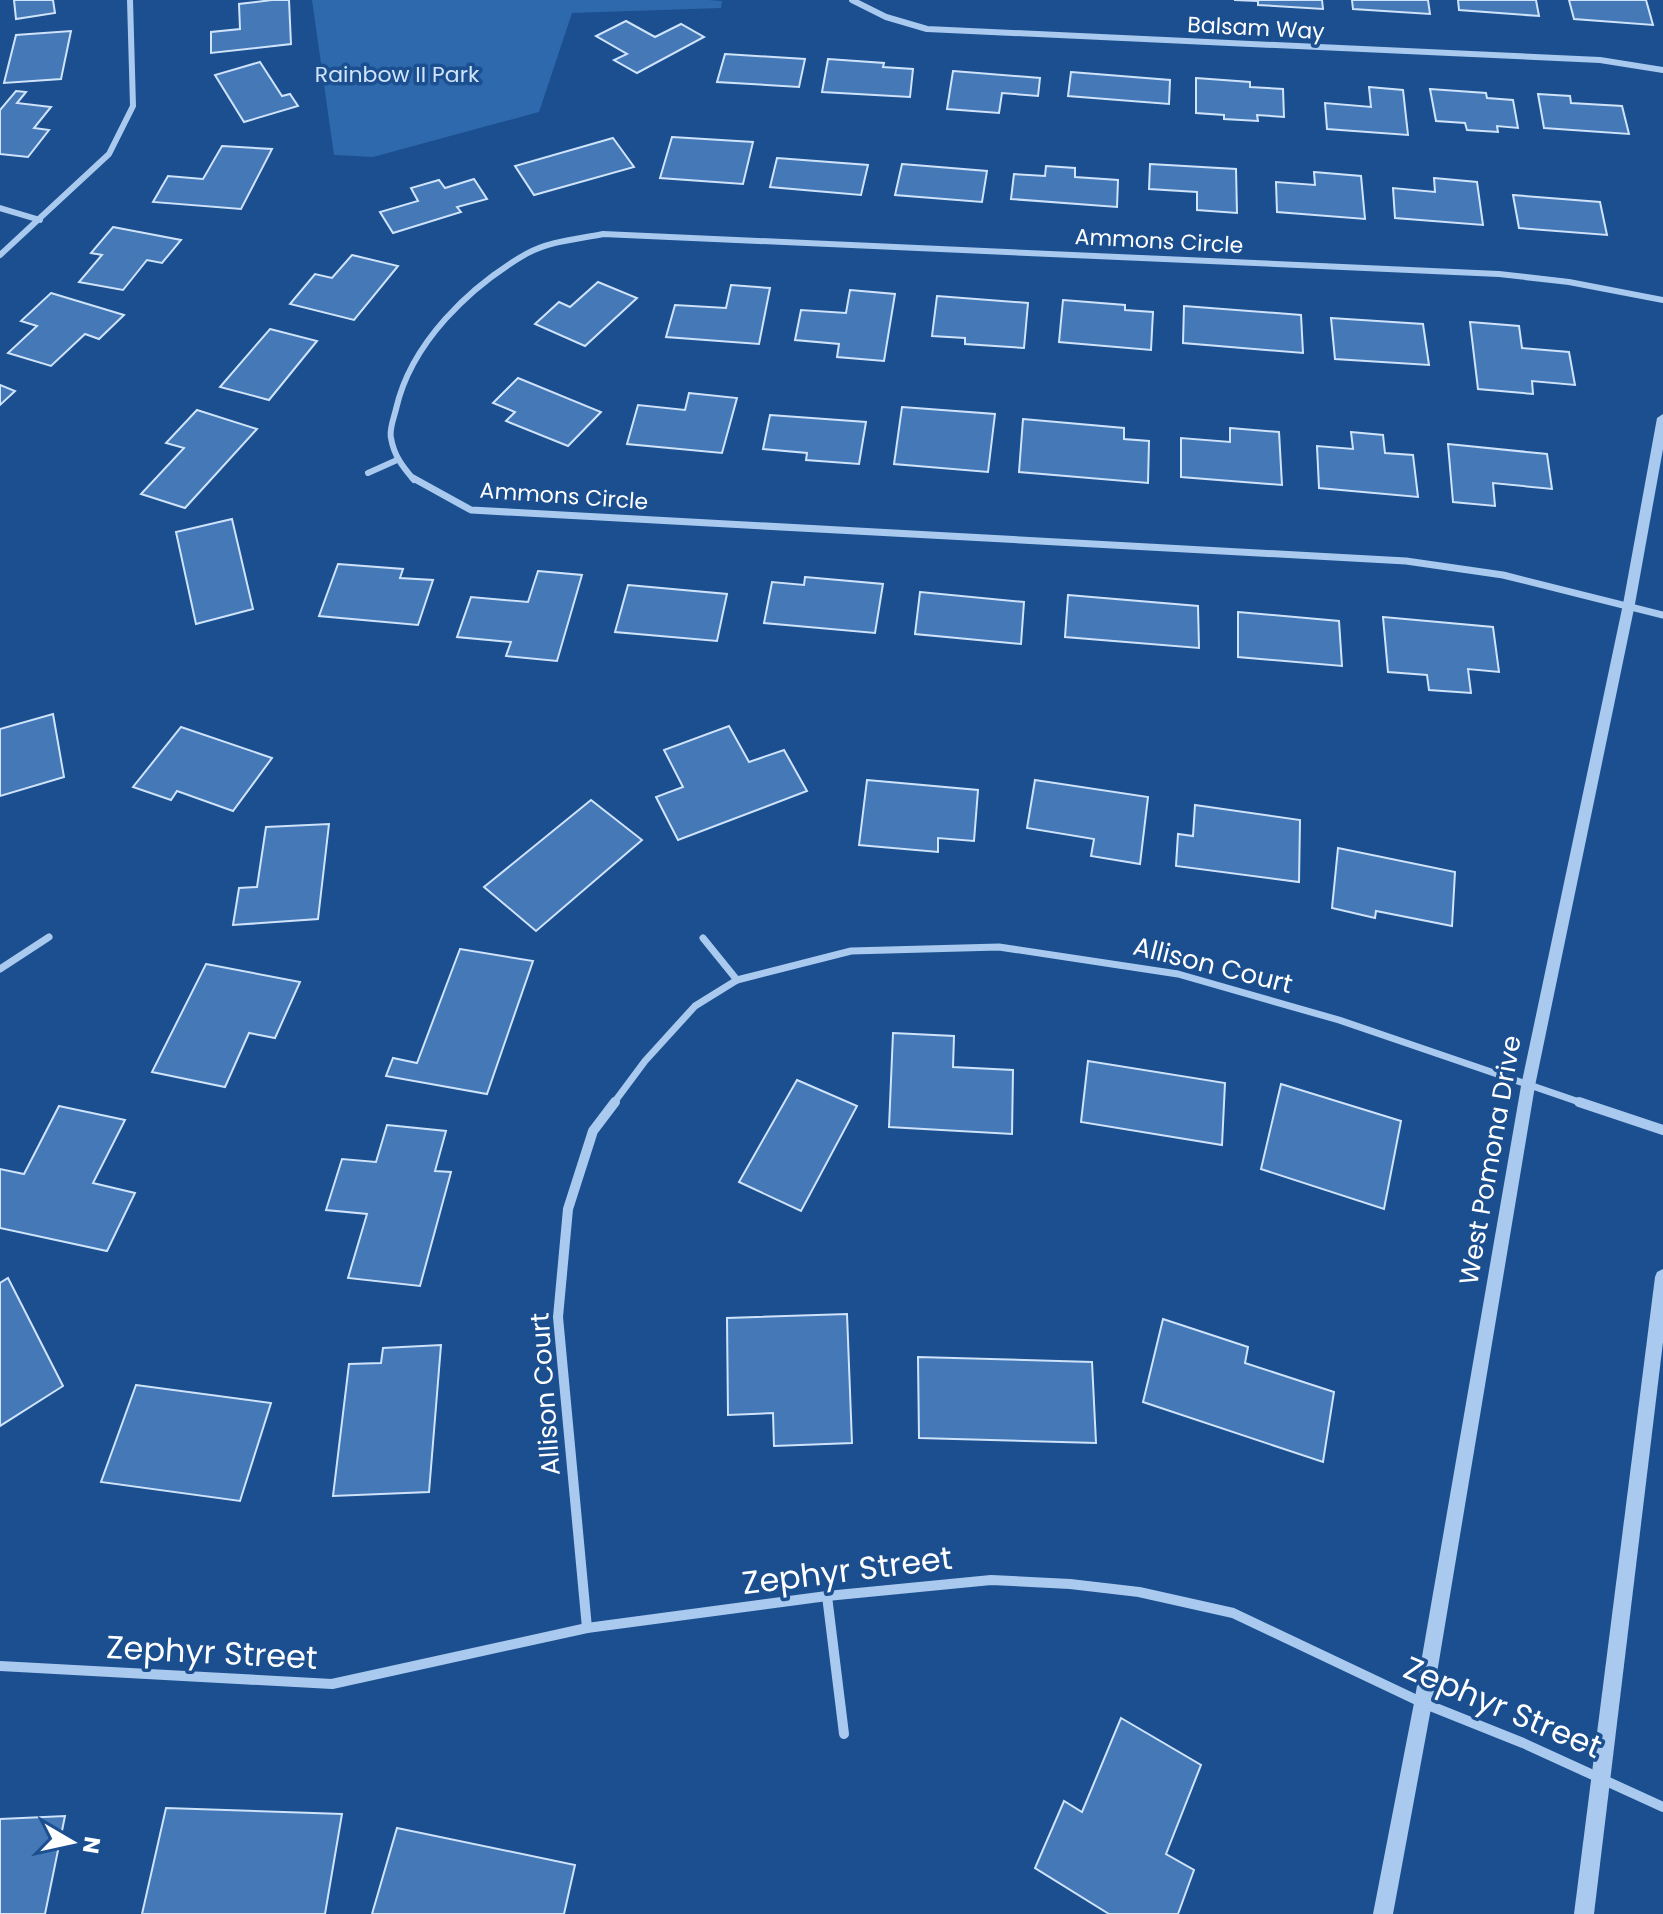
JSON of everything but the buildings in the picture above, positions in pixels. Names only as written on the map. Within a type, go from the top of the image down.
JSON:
[{"type":"street","points":[[0,255],[109,154],[133,106],[130,0]]},
{"type":"street","name":"Balsam Way","points":[[852,0],[886,17],[927,29],[1600,60],[1663,70]]},
{"type":"street","points":[[0,208],[40,220]]},
{"type":"street","name":"Ammons Circle","points":[[1663,300],[1569,282],[1499,274],[603,234],[550,244],[527,253],[473,293],[427,340],[402,383],[390,435],[397,460],[416,482],[471,510],[1406,561],[1503,575],[1629,604],[1663,615]]},
{"type":"street","name":"West Pomona Drive","points":[[1383,1914],[1423,1703],[1528,1086],[1629,604],[1663,418]]},
{"type":"street","points":[[368,473],[397,460]]},
{"type":"street","points":[[0,969],[49,937]]},
{"type":"street","points":[[703,938],[737,980]]},
{"type":"street","name":"Allison Court","points":[[587,1628],[558,1317],[568,1209],[593,1131],[645,1061],[695,1006],[737,980],[851,951],[999,947],[1178,974],[1339,1020],[1663,1130]]},
{"type":"street","points":[[1584,1914],[1663,1277]]},
{"type":"street","name":"Zephyr Street","points":[[0,1666],[332,1684],[587,1628],[827,1596],[991,1580],[1070,1584],[1139,1592],[1233,1613],[1423,1703],[1663,1807]]},
{"type":"street","points":[[827,1596],[844,1734]]},
{"type":"green space","name":"Rainbow II Park","points":[[312,0],[722,1],[721,8],[572,13],[539,112],[373,157],[334,155]]}]
